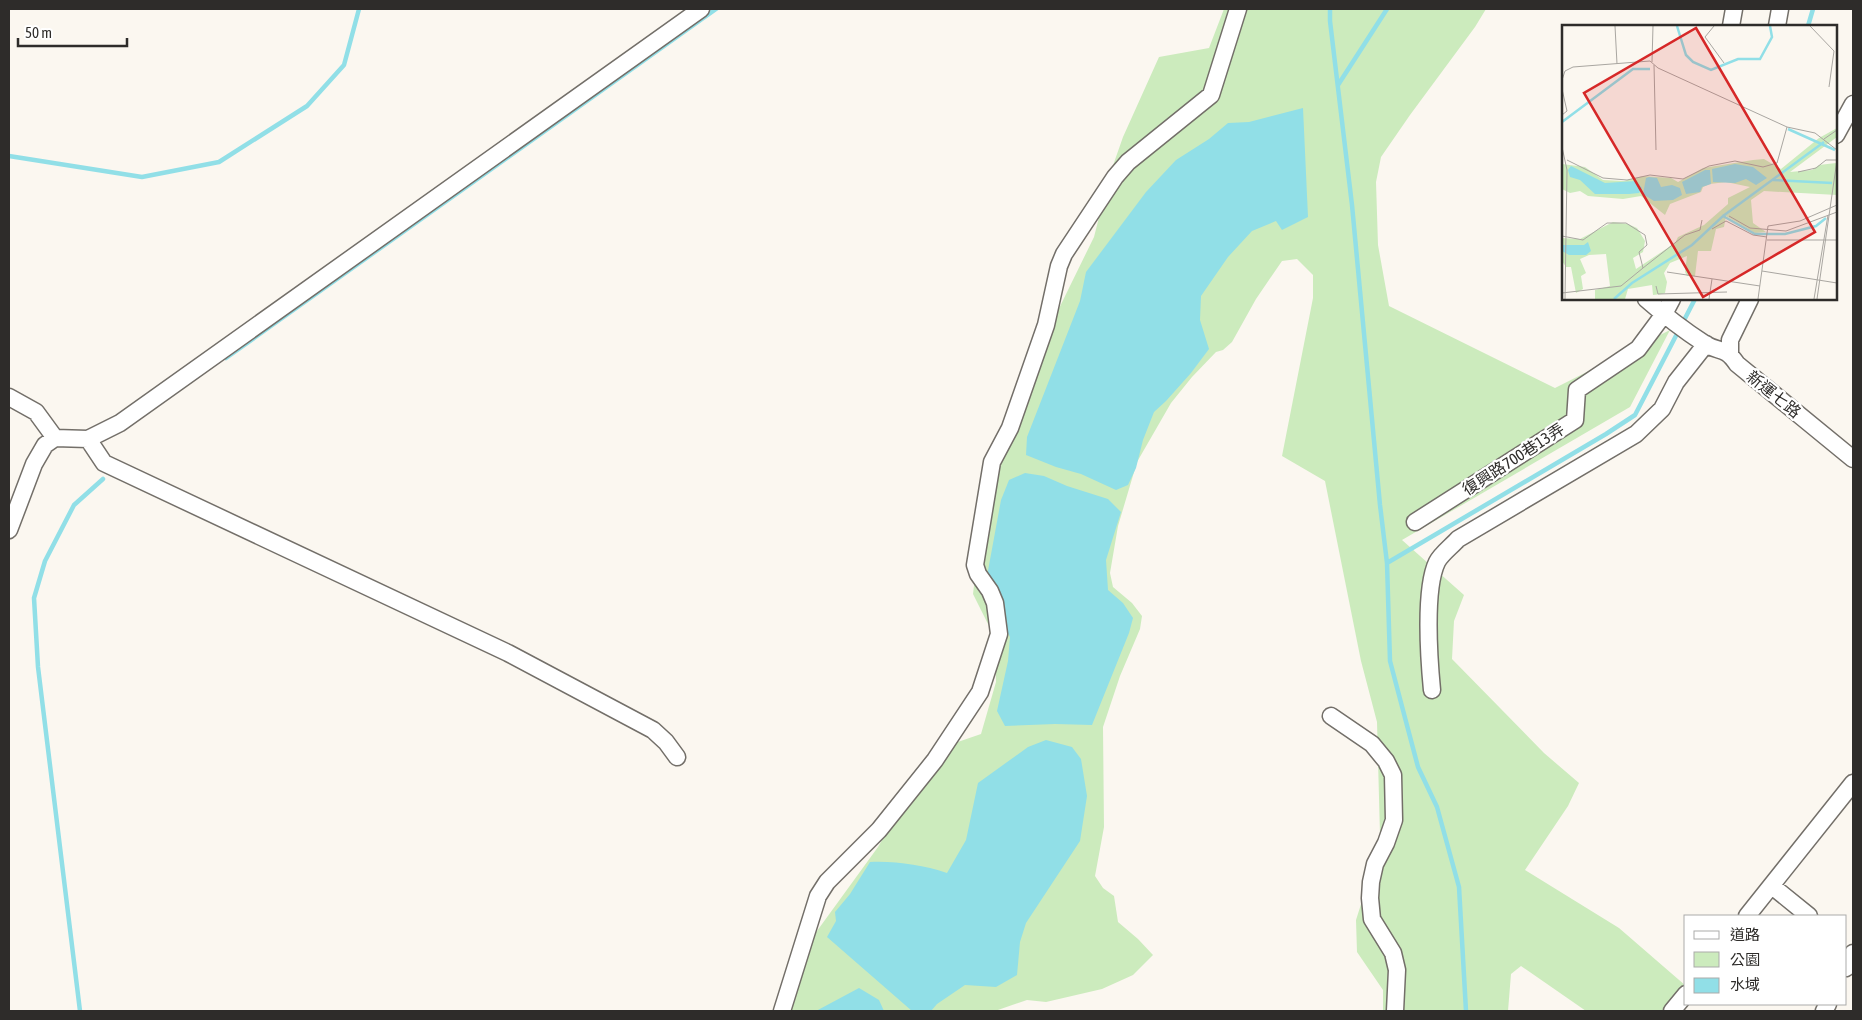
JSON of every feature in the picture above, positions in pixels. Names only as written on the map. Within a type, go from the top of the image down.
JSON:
[{"type":"street","points":[[9,530],[34,464],[45,445],[55,438],[88,439],[120,423],[701,9]]},
{"type":"street","points":[[782,1011],[818,896],[827,882],[879,830],[935,760],[980,692],[999,634],[995,603],[990,591],[978,574],[975,565],[992,462],[1010,428],[1046,324],[1059,266],[1064,254],[1115,177],[1128,162],[1211,95],[1238,9]]},
{"type":"street","points":[[1731,25],[1734,9]]},
{"type":"street","points":[[1777,25],[1780,9]]},
{"type":"street","points":[[1837,133],[1853,104]]},
{"type":"street","name":"新運七路","points":[[1647,300],[1700,339],[1730,353],[1737,364],[1853,459]]},
{"type":"street","name":"復興路700巷13弄","points":[[1415,522],[1575,420],[1577,390],[1638,349],[1670,318],[1672,300]]},
{"type":"street","points":[[1730,353],[1730,340],[1750,300]]},
{"type":"street","points":[[1432,690],[1430,591],[1438,561],[1458,539],[1636,434],[1662,409],[1700,339]]},
{"type":"street","points":[[9,396],[36,412],[55,438]]},
{"type":"street","points":[[88,439],[104,463],[508,653],[653,730],[666,742],[677,757]]},
{"type":"street","points":[[1331,716],[1372,744],[1386,761],[1393,775],[1394,820],[1386,843],[1375,864],[1370,898],[1372,919],[1393,953],[1397,970],[1395,1011]]},
{"type":"street","points":[[1748,915],[1853,783]]},
{"type":"street","points":[[1772,886],[1808,915]]},
{"type":"street","points":[[1847,966],[1853,953]]},
{"type":"street","points":[[1672,1011],[1684,996]]},
{"type":"green space","points":[[1224,9],[1486,9],[1381,157],[1376,182],[1378,245],[1389,306],[1555,388],[1670,330],[1630,407],[1402,540],[1464,595],[1454,621],[1452,659],[1544,753],[1579,783],[1568,806],[1525,870],[1619,928],[1684,984],[1685,1005],[1683,1011],[1586,1011],[1521,966],[1511,974],[1508,1011],[1383,1011],[1383,990],[1357,952],[1356,920],[1380,835],[1377,722],[1361,661],[1325,481],[1282,456],[1313,298],[1313,275],[1297,259],[1282,261],[1256,299],[1232,342],[1223,350],[1216,352],[1171,403],[1137,462],[1118,526],[1110,573],[1113,587],[1132,603],[1142,616],[1140,629],[1120,676],[1103,727],[1104,827],[1095,876],[1103,888],[1114,896],[1118,922],[1153,955],[1133,975],[1102,989],[1046,1002],[1027,1000],[995,1011],[785,1011],[801,953],[878,847],[895,818],[949,745],[981,734],[996,682],[995,638],[973,594],[983,508],[1045,337],[1094,237],[1110,174],[1123,137],[1159,57],[1209,48]]},
{"type":"water","points":[[1303,108],[1308,217],[1282,230],[1276,221],[1252,231],[1228,257],[1201,296],[1200,320],[1209,349],[1191,373],[1154,412],[1143,440],[1136,468],[1128,485],[1116,490],[1081,474],[1056,467],[1026,455],[1027,437],[1080,301],[1086,272],[1146,192],[1176,160],[1209,139],[1228,123],[1249,122]]},
{"type":"water","points":[[1025,473],[1044,476],[1067,486],[1108,499],[1121,512],[1106,560],[1108,590],[1123,603],[1133,618],[1129,633],[1092,725],[1005,726],[997,711],[1008,661],[1010,637],[985,587],[1001,500],[1009,480]]},
{"type":"water","points":[[1046,740],[1072,747],[1081,759],[1087,796],[1080,841],[1026,923],[1020,942],[1017,975],[996,987],[965,985],[937,1004],[931,1011],[912,1011],[827,937],[836,921],[835,912],[850,894],[870,862],[909,864],[947,873],[966,840],[978,783],[1028,747]]},
{"type":"water","points":[[859,988],[879,1000],[884,1011],[816,1011]]},
{"type":"waterway","points":[[9,156],[142,177],[219,162],[307,106],[344,65],[359,9]]},
{"type":"waterway","points":[[226,358],[716,9]]},
{"type":"waterway","points":[[1330,9],[1352,205],[1387,563]]},
{"type":"waterway","points":[[1338,85],[1387,9]]},
{"type":"waterway","points":[[1808,25],[1813,9]]},
{"type":"waterway","points":[[1466,1011],[1459,887],[1437,807],[1418,767],[1390,661],[1387,563],[1635,415],[1694,300]]},
{"type":"waterway","points":[[80,1011],[38,667],[34,598],[45,561],[74,505],[103,479]]}]
